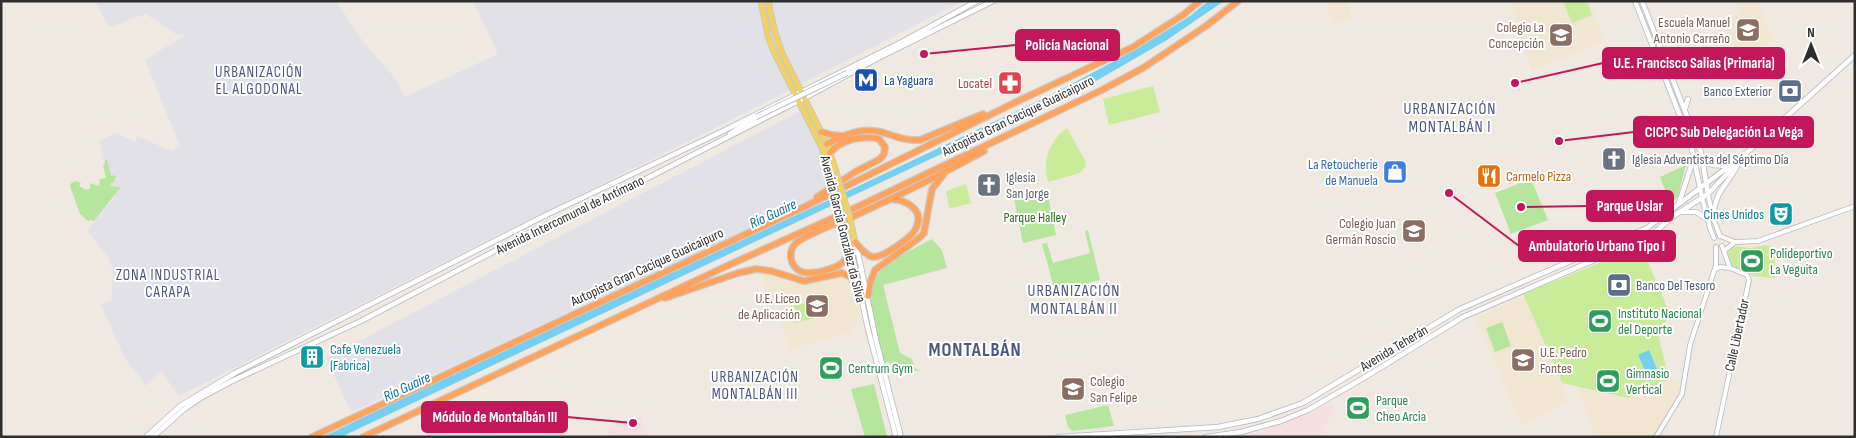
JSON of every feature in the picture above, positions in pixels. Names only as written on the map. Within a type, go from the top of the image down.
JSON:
[{"type":"highway","name":"Autopista Gran Cacique Guaicaipuro","points":[[312,437],[804,207],[1004,108],[1133,47],[1183,15],[1200,1]]},
{"type":"highway","name":"Autopista Gran Cacique Guaicaipuro","points":[[363,437],[853,210],[1102,90],[1143,68],[1206,26],[1238,1]]},
{"type":"highway","points":[[825,146],[854,132],[872,131],[899,138],[920,140],[991,111],[1004,108]]},
{"type":"highway","points":[[850,247],[844,261],[836,267],[810,273],[799,270],[792,263],[791,257],[794,245],[798,241],[951,168],[1025,127]]},
{"type":"highway","points":[[821,132],[832,136],[839,134],[843,136]]},
{"type":"highway","points":[[804,207],[855,172],[880,159],[884,154],[884,147],[879,139],[861,138],[841,144],[830,153]]},
{"type":"highway","points":[[868,296],[870,282],[875,270],[924,232],[932,189],[951,168]]},
{"type":"highway","points":[[853,210],[888,199],[902,200],[913,208],[917,218],[914,232],[886,254],[878,257],[866,254],[855,242]]},
{"type":"highway","points":[[649,303],[738,273],[756,269],[771,271],[804,281],[842,273],[851,277],[859,285]]},
{"type":"main road","name":"Avenida García González da Silva","points":[[760,1],[768,36],[795,94],[830,153],[866,325],[896,437]]},
{"type":"main road","name":"Avenida García González da Silva","points":[[768,1],[777,42],[821,132],[834,172],[855,242],[876,340],[902,437]]},
{"type":"main road","name":"Avenida Intercomunal de Antímano","points":[[153,437],[184,410],[225,385],[361,321],[537,229],[632,186],[805,98],[977,1]]},
{"type":"main road","name":"Avenida Intercomunal de Antímano","points":[[146,437],[180,406],[235,373],[546,215],[721,132],[801,90],[878,56],[993,1]]},
{"type":"main road","points":[[1635,1],[1691,144],[1702,198]]},
{"type":"main road","points":[[1642,1],[1706,162],[1712,165],[1728,166]]},
{"type":"main road","points":[[1713,218],[1718,193],[1734,172],[1741,158],[1855,55]]},
{"type":"main road","points":[[725,138],[733,131],[756,118],[878,56]]},
{"type":"main road","points":[[1685,110],[1688,99]]},
{"type":"main road","points":[[721,132],[756,118]]},
{"type":"main road","points":[[1701,152],[1708,194]]},
{"type":"main road","name":"Avenida Teherán","points":[[1058,437],[1218,427],[1258,419],[1292,408],[1323,392],[1449,314],[1639,232],[1656,222],[1741,158]]},
{"type":"main road","name":"Avenida Teherán","points":[[1206,437],[1241,432],[1281,421],[1308,410],[1463,317],[1652,234],[1676,215],[1708,194],[1741,158]]},
{"type":"main road","points":[[1679,204],[1694,159]]},
{"type":"main road","points":[[1676,215],[1692,211],[1707,219]]},
{"type":"street","points":[[1708,194],[1713,218],[1722,238],[1730,268],[1720,267],[1716,269]]},
{"type":"street","points":[[1656,437],[1682,394],[1690,345],[1700,310],[1716,269],[1716,247],[1713,244],[1714,238],[1702,198]]},
{"type":"street","points":[[1714,238],[1735,242],[1749,242],[1769,238],[1855,206]]},
{"type":"street","points":[[1716,247],[1723,247],[1735,242]]},
{"type":"street","name":"Calle Libertador","points":[[1716,437],[1749,280],[1747,275],[1730,268]]},
{"type":"shaded area","points":[[95,1],[336,1],[362,40],[393,76],[405,97],[498,54],[473,1],[963,1],[715,128],[179,396],[161,371],[145,386],[141,378],[125,359],[101,305],[111,300],[112,268],[108,257],[88,232],[93,223],[115,197],[107,178],[99,141],[116,133],[136,142],[137,136],[172,151],[180,146],[145,60],[185,35],[176,34],[146,14],[109,27]]},
{"type":"shaded area","points":[[1326,1],[1347,1],[1352,19],[1332,25]]},
{"type":"shaded area","name":"Colegio La Concepción","points":[[1510,1],[1589,1],[1605,41],[1531,71]]},
{"type":"shaded area","name":"Escuela Manuel Antonio Carreño","points":[[1736,1],[1757,1],[1773,41],[1738,55],[1724,19],[1740,13]]},
{"type":"shaded area","points":[[802,110],[821,145],[834,184],[829,189],[803,205],[351,412],[326,358]]},
{"type":"shaded area","name":"U.E. Liceo de Aplicación","points":[[758,269],[798,280],[841,273],[849,279],[853,286],[859,313],[857,322],[849,333],[790,349],[779,311]]},
{"type":"shaded area","name":"U.E. Pedro Fontes","points":[[1524,297],[1569,402],[1522,425],[1476,318]]},
{"type":"shaded area","points":[[1670,379],[1683,384],[1679,395],[1664,418],[1655,437],[1595,437],[1578,386],[1628,398]]},
{"type":"shaded area","points":[[1330,404],[1335,408],[1319,437],[1226,437],[1255,433]]},
{"type":"shaded area","points":[[640,416],[649,437],[610,437],[607,430]]},
{"type":"green space","points":[[1563,1],[1587,1],[1592,15],[1572,23]]},
{"type":"green space","points":[[1153,86],[1160,112],[1109,125],[1103,99]]},
{"type":"green space","points":[[1067,128],[1086,162],[1085,167],[1080,173],[1048,182],[1046,166],[1051,145]]},
{"type":"green space","points":[[105,160],[107,160],[111,175],[116,176],[111,186],[121,187],[94,221],[88,221],[80,214],[70,186],[71,183],[76,181],[81,183],[79,186],[86,190],[90,189],[90,183],[99,186],[100,179],[106,178],[103,165],[105,165]]},
{"type":"green space","points":[[1686,165],[1678,196],[1671,205],[1660,177]]},
{"type":"green space","points":[[1531,179],[1548,220],[1511,234],[1495,193]]},
{"type":"green space","points":[[966,184],[971,203],[952,208],[949,207],[946,191]]},
{"type":"green space","name":"Parque Halley","points":[[1047,191],[1056,235],[1023,243],[1014,199]]},
{"type":"green space","points":[[1088,230],[1100,280],[1055,291],[1042,244],[1047,243],[1053,263],[1090,253],[1085,231]]},
{"type":"green space","points":[[932,239],[942,250],[947,268],[883,285],[900,353],[912,359],[915,368],[920,371],[901,371],[890,363],[882,362],[871,317],[868,295],[871,285],[884,268]]},
{"type":"green space","name":"Polideportivo La Veguita","points":[[1766,245],[1775,248],[1775,278],[1752,276],[1746,270],[1738,269],[1729,263],[1728,253],[1733,246],[1750,248]]},
{"type":"green space","name":"Instituto Nacional del Deporte","points":[[1641,246],[1671,316],[1657,330],[1669,379],[1628,398],[1562,383],[1523,294]]},
{"type":"green space","points":[[812,301],[816,318],[794,323],[790,307]]},
{"type":"green space","points":[[1502,322],[1511,346],[1495,352],[1486,328]]},
{"type":"green space","points":[[874,384],[887,437],[865,437],[851,389]]},
{"type":"green space","points":[[1108,405],[1114,426],[1072,431],[1068,427],[1065,415]]},
{"type":"water","points":[[1208,1],[1224,1],[1167,40],[1096,81],[341,437],[323,437],[473,364],[831,199],[1057,92],[1140,47],[1190,16]]},
{"type":"water","points":[[1649,350],[1660,376],[1650,381],[1638,355]]},
{"type":"place","name":"Escuela Manuel Antonio Carreño","points":[[1748,30]]},
{"type":"place","name":"Colegio La Concepción","points":[[1561,35]]},
{"type":"place","name":"Policía Nacional","points":[[924,54]]},
{"type":"place","name":"La Yaguara","points":[[866,80]]},
{"type":"place","name":"Locatel","points":[[1010,83]]},
{"type":"place","name":"U.E. Francisco Salias (Primaria)","points":[[1515,83]]},
{"type":"place","name":"Banco Exterior","points":[[1790,91]]},
{"type":"place","name":"CICPC Sub Delegación La Vega","points":[[1559,141]]},
{"type":"place","name":"Iglesia Adventista del Séptimo Día","points":[[1614,159]]},
{"type":"place","name":"La Retoucherie de Manuela","points":[[1395,172]]},
{"type":"place","name":"Carmelo Pizza","points":[[1489,176]]},
{"type":"place","name":"Iglesia San Jorge","points":[[989,185]]},
{"type":"place","name":"Ambulatorio Urbano Tipo I","points":[[1449,193]]},
{"type":"place","name":"Parque Uslar","points":[[1521,207]]},
{"type":"place","name":"Cines Unidos","points":[[1781,214]]},
{"type":"place","name":"Colegio Juan Germán Roscio","points":[[1414,231]]},
{"type":"place","name":"Polideportivo La Veguita","points":[[1752,261]]},
{"type":"place","name":"Banco Del Tesoro","points":[[1619,285]]},
{"type":"place","name":"U.E. Liceo de Aplicación","points":[[817,306]]},
{"type":"place","name":"Instituto Nacional del Deporte","points":[[1600,321]]},
{"type":"place","name":"Cafe Venezuela (Fabrica)","points":[[312,357]]},
{"type":"place","name":"U.E. Pedro Fontes","points":[[1523,360]]},
{"type":"place","name":"Centrum Gym","points":[[831,368]]},
{"type":"place","name":"Gimnasio Vertical","points":[[1608,381]]},
{"type":"place","name":"Colegio San Felipe","points":[[1073,389]]},
{"type":"place","name":"Parque Cheo Arcia","points":[[1358,408]]},
{"type":"place","name":"Módulo de Montalbán III","points":[[633,423]]},
{"type":"district","name":"URBANIZACIÓN EL ALGODONAL","points":[[259,80]]},
{"type":"district","name":"URBANIZACIÓN MONTALBÁN I","points":[[1450,118]]},
{"type":"district","name":"ZONA INDUSTRIAL CARAPA","points":[[168,284]]},
{"type":"district","name":"URBANIZACIÓN MONTALBÁN II","points":[[1074,300]]},
{"type":"district","name":"MONTALBÁN","points":[[975,350]]},
{"type":"district","name":"URBANIZACIÓN MONTALBÁN III","points":[[755,386]]},
{"type":"water label","name":"Río Guaire","points":[[773,214]]},
{"type":"water label","name":"Río Guaire","points":[[407,387]]}]
